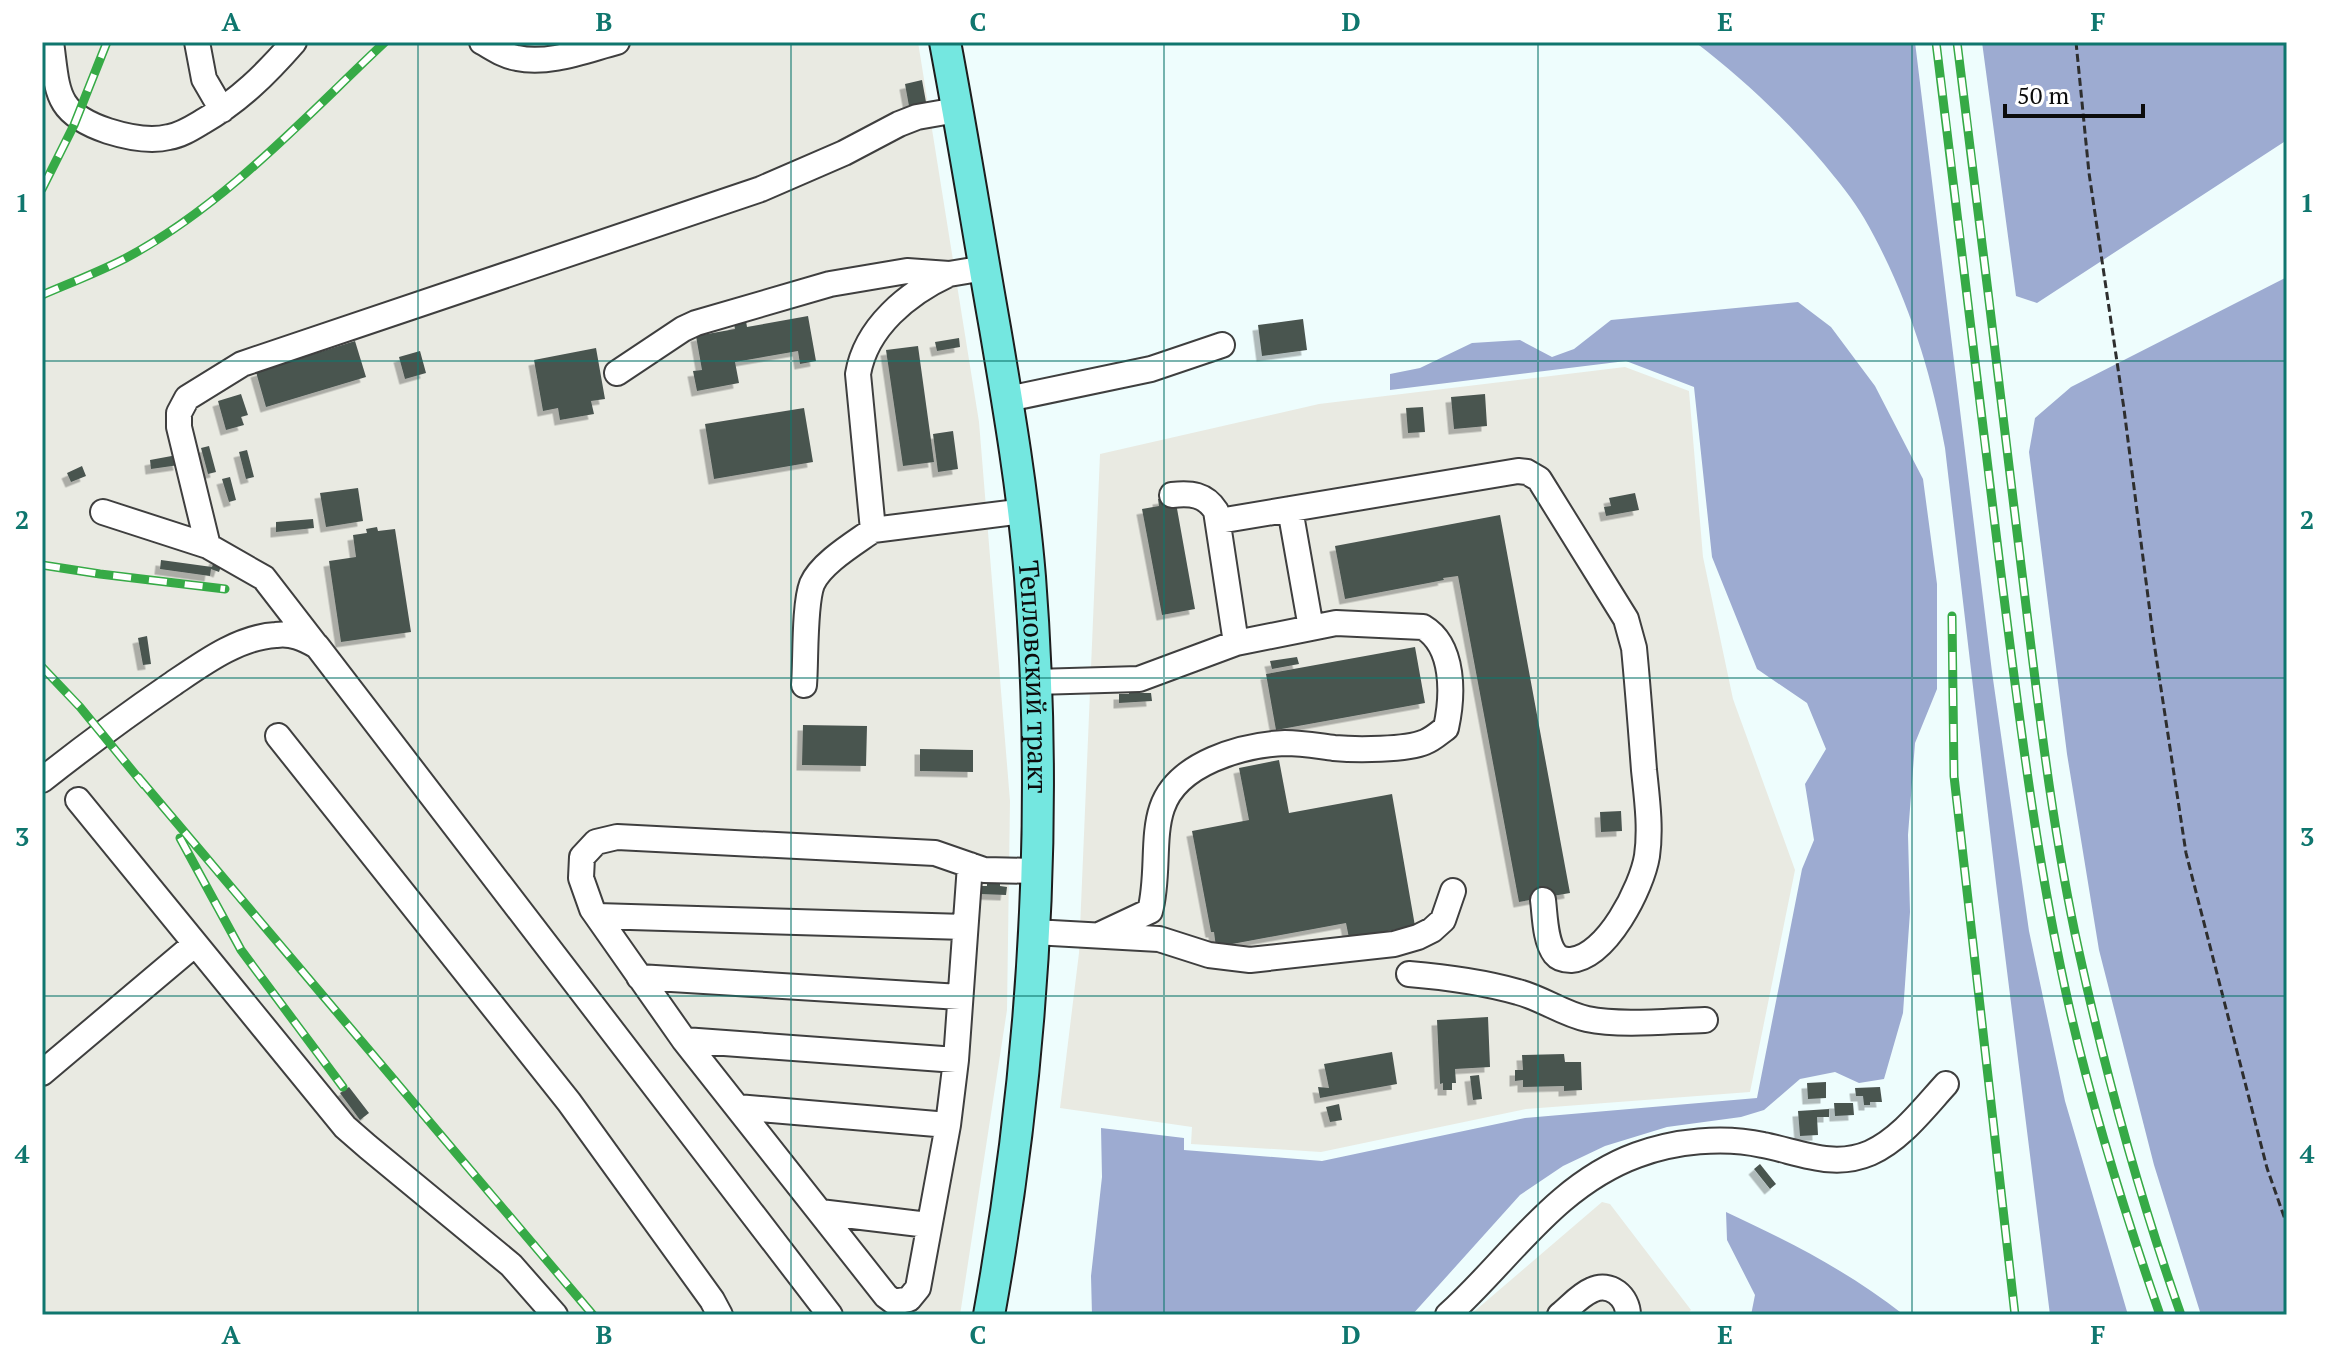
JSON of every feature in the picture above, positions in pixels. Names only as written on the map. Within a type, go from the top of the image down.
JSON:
[{"type":"main road","name":"Тепловский тракт","points":[[945,42],[1008,399],[1024,511],[1035,682],[1036,871],[1028,1028],[1017,1132],[989,1315]]},
{"type":"lane","points":[[51,42],[56,79],[63,103],[72,114],[102,129],[137,138],[168,137],[181,133],[222,110],[255,85],[294,42]]},
{"type":"lane","points":[[197,42],[204,79],[222,110]]},
{"type":"lane","points":[[482,42],[516,58],[537,60],[617,42]]},
{"type":"lane","points":[[208,546],[178,419],[187,398],[242,364],[761,189],[844,153],[899,124],[917,117],[957,110]]},
{"type":"lane","points":[[617,373],[696,323],[830,284],[907,271],[949,274],[985,268]]},
{"type":"lane","points":[[873,530],[858,374],[860,358],[879,327],[894,310],[928,284],[949,274]]},
{"type":"lane","points":[[1008,399],[1151,369],[1222,345]]},
{"type":"lane","points":[[1219,521],[1518,471],[1533,475],[1544,485],[1626,619],[1631,633],[1649,840],[1643,875],[1636,891],[1610,934],[1588,955],[1568,960],[1554,953],[1543,900]]},
{"type":"lane","points":[[1172,495],[1202,497],[1214,506],[1219,521],[1236,643]]},
{"type":"lane","points":[[1290,509],[1311,628]]},
{"type":"lane","points":[[804,685],[809,598],[813,583],[839,555],[873,530],[1024,511]]},
{"type":"lane","points":[[103,512],[208,546],[264,578],[830,1315]]},
{"type":"lane","points":[[1035,682],[1139,679],[1236,643],[1349,623],[1423,627],[1441,642],[1448,664],[1450,711],[1446,728],[1423,744],[1337,748],[1284,743],[1227,754],[1183,776],[1161,809],[1150,911],[1101,934]]},
{"type":"lane","points":[[42,780],[147,701],[212,658],[236,646],[273,635],[289,634],[317,646]]},
{"type":"lane","points":[[278,736],[569,1102],[720,1315]]},
{"type":"lane","points":[[78,800],[345,1127],[511,1265],[555,1315]]},
{"type":"lane","points":[[970,865],[956,1060],[948,1125],[918,1288],[909,1299],[894,1302],[886,1296],[684,1040],[639,977],[585,893],[580,867],[582,857],[596,842],[617,837],[935,853],[990,871],[1036,871]]},
{"type":"lane","points":[[1034,932],[1159,939],[1209,955],[1250,960],[1394,944],[1418,937],[1443,920],[1453,891]]},
{"type":"lane","points":[[597,916],[965,927]]},
{"type":"lane","points":[[42,1073],[195,944]]},
{"type":"lane","points":[[1409,974],[1437,976],[1520,992],[1589,1020],[1705,1020]]},
{"type":"lane","points":[[639,977],[960,997]]},
{"type":"lane","points":[[684,1040],[956,1060]]},
{"type":"lane","points":[[1448,1315],[1559,1201],[1585,1180],[1608,1168],[1670,1145],[1701,1141],[1761,1144],[1824,1160],[1848,1159],[1889,1143],[1946,1084]]},
{"type":"lane","points":[[737,1107],[948,1125]]},
{"type":"lane","points":[[820,1212],[928,1225]]},
{"type":"lane","points":[[1560,1315],[1590,1290],[1599,1287],[1618,1291],[1629,1310],[1628,1315]]},
{"type":"path","points":[[2076,42],[2089,173],[2186,853],[2267,1168],[2287,1225]]},
{"type":"shaded area","points":[[42,42],[918,42],[979,422],[1010,801],[1007,1010],[960,1315],[42,1315]]},
{"type":"shaded area","points":[[1695,42],[1915,42],[1992,672],[2029,931],[2065,1101],[2128,1315],[2050,1315],[1945,448],[1915,330],[1879,245],[1845,190],[1779,115]]},
{"type":"shaded area","points":[[1982,42],[2287,42],[2287,140],[2037,303],[2016,296]]},
{"type":"shaded area","points":[[2287,277],[2287,1315],[2201,1315],[2154,1165],[2099,950],[2067,754],[2029,452],[2035,418],[2071,387]]},
{"type":"shaded area","points":[[1798,302],[1831,327],[1875,386],[1923,479],[1937,584],[1937,689],[1915,743],[1908,835],[1910,912],[1903,1013],[1884,1079],[1859,1083],[1835,1072],[1800,1079],[1764,1110],[1741,1117],[1667,1127],[1605,1146],[1563,1166],[1520,1195],[1412,1315],[1092,1315],[1091,1276],[1102,1177],[1101,1128],[1184,1138],[1184,1150],[1322,1161],[1525,1118],[1757,1098],[1802,869],[1814,840],[1805,784],[1826,749],[1807,703],[1757,669],[1712,557],[1694,387],[1626,361],[1390,390],[1390,374],[1420,368],[1472,343],[1520,340],[1552,357],[1574,349],[1611,320]]},
{"type":"shaded area","points":[[1625,367],[1689,391],[1703,557],[1733,699],[1795,870],[1750,1092],[1526,1109],[1321,1152],[1191,1144],[1192,1127],[1060,1108],[1079,953],[1100,454],[1319,404]]},
{"type":"shaded area","points":[[1602,1202],[1610,1204],[1691,1310],[1686,1315],[1470,1315]]},
{"type":"shaded area","points":[[1726,1212],[1818,1258],[1904,1315],[1751,1315],[1755,1295],[1727,1240]]},
{"type":"building","points":[[922,80],[926,102],[909,106],[905,84]]},
{"type":"building","points":[[808,316],[816,361],[800,364],[798,351],[735,362],[739,383],[697,391],[693,371],[702,370],[696,336],[735,329],[734,324],[746,321],[747,327]]},
{"type":"building","points":[[1303,319],[1307,350],[1262,356],[1258,325]]},
{"type":"building","points":[[959,338],[960,347],[937,351],[935,342]]},
{"type":"building","points":[[355,341],[366,377],[266,407],[256,372]]},
{"type":"building","points":[[918,346],[934,462],[903,466],[886,350]]},
{"type":"building","points":[[596,348],[605,399],[591,401],[594,414],[560,420],[558,408],[543,411],[534,360]]},
{"type":"building","points":[[420,351],[426,373],[405,379],[399,357]]},
{"type":"building","points":[[241,394],[248,415],[241,417],[244,425],[226,430],[218,401]]},
{"type":"building","points":[[1485,394],[1487,426],[1454,429],[1451,397]]},
{"type":"building","points":[[1423,407],[1425,432],[1408,433],[1406,408]]},
{"type":"building","points":[[804,408],[813,462],[714,479],[705,424]]},
{"type":"building","points":[[953,431],[958,469],[938,472],[933,434]]},
{"type":"building","points":[[209,446],[216,472],[208,474],[201,448]]},
{"type":"building","points":[[247,450],[254,477],[246,479],[239,452]]},
{"type":"building","points":[[177,455],[179,465],[151,469],[150,460]]},
{"type":"building","points":[[82,466],[86,476],[71,482],[67,473]]},
{"type":"building","points":[[230,477],[236,500],[229,502],[222,479]]},
{"type":"building","points":[[358,488],[363,521],[326,527],[320,493]]},
{"type":"building","points":[[1635,493],[1639,510],[1606,516],[1604,507],[1611,506],[1609,498]]},
{"type":"building","points":[[1167,498],[1176,503],[1195,609],[1162,615],[1142,509],[1159,506],[1158,499]]},
{"type":"building","points":[[1500,515],[1570,893],[1519,902],[1458,576],[1345,599],[1335,546]]},
{"type":"building","points":[[313,519],[314,528],[276,532],[276,522]]},
{"type":"building","points":[[377,527],[378,531],[395,529],[411,632],[341,642],[329,561],[356,557],[353,535],[367,533],[366,529]]},
{"type":"building","points":[[215,558],[223,560],[219,572],[211,569],[210,576],[160,569],[161,560],[212,567]]},
{"type":"building","points":[[147,636],[151,664],[143,665],[138,638]]},
{"type":"building","points":[[1415,647],[1425,703],[1276,730],[1266,674]]},
{"type":"building","points":[[1297,657],[1299,664],[1272,669],[1270,661]]},
{"type":"building","points":[[1138,689],[1138,693],[1151,693],[1152,701],[1119,703],[1119,694],[1129,694],[1129,690]]},
{"type":"building","points":[[803,725],[867,726],[866,766],[802,765]]},
{"type":"building","points":[[920,749],[973,750],[973,772],[920,771]]},
{"type":"building","points":[[1279,760],[1289,813],[1392,794],[1415,926],[1349,938],[1346,923],[1216,947],[1192,831],[1249,820],[1239,768]]},
{"type":"building","points":[[1621,811],[1622,831],[1601,832],[1600,812]]},
{"type":"building","points":[[987,882],[1007,887],[1006,895],[980,894],[981,886],[987,886]]},
{"type":"building","points":[[1488,1017],[1490,1067],[1455,1069],[1456,1083],[1452,1083],[1452,1090],[1443,1090],[1443,1083],[1440,1084],[1437,1020]]},
{"type":"building","points":[[1392,1052],[1397,1084],[1320,1098],[1318,1087],[1329,1088],[1324,1064]]},
{"type":"building","points":[[1564,1054],[1565,1062],[1581,1062],[1582,1090],[1564,1091],[1564,1086],[1523,1087],[1523,1080],[1515,1081],[1515,1070],[1523,1070],[1522,1055]]},
{"type":"building","points":[[1479,1075],[1482,1099],[1473,1100],[1470,1076]]},
{"type":"building","points":[[1826,1082],[1826,1098],[1808,1099],[1807,1083]]},
{"type":"building","points":[[349,1087],[369,1113],[360,1120],[340,1093]]},
{"type":"building","points":[[1880,1087],[1882,1102],[1864,1105],[1863,1096],[1856,1096],[1855,1088]]},
{"type":"building","points":[[1834,1103],[1853,1103],[1854,1115],[1835,1116]]},
{"type":"building","points":[[1339,1104],[1342,1120],[1330,1122],[1326,1107]]},
{"type":"building","points":[[1829,1109],[1829,1117],[1817,1117],[1818,1135],[1800,1136],[1798,1111]]},
{"type":"building","points":[[1760,1164],[1776,1184],[1770,1189],[1754,1169]]},
{"type":"railway","points":[[42,189],[74,125],[107,42]]},
{"type":"railway","points":[[42,295],[126,258],[197,213],[294,130],[385,42]]},
{"type":"railway","points":[[1936,42],[2014,679],[2048,904],[2090,1091],[2160,1315]]},
{"type":"railway","points":[[1957,42],[2039,711],[2060,856],[2112,1090],[2137,1180],[2181,1315]]},
{"type":"railway","points":[[42,565],[225,589]]},
{"type":"railway","points":[[1952,616],[1954,776],[2015,1315]]},
{"type":"railway","points":[[42,667],[80,707],[144,785]]},
{"type":"railway","points":[[138,777],[593,1315]]},
{"type":"railway","points":[[180,838],[241,950],[343,1087]]}]
